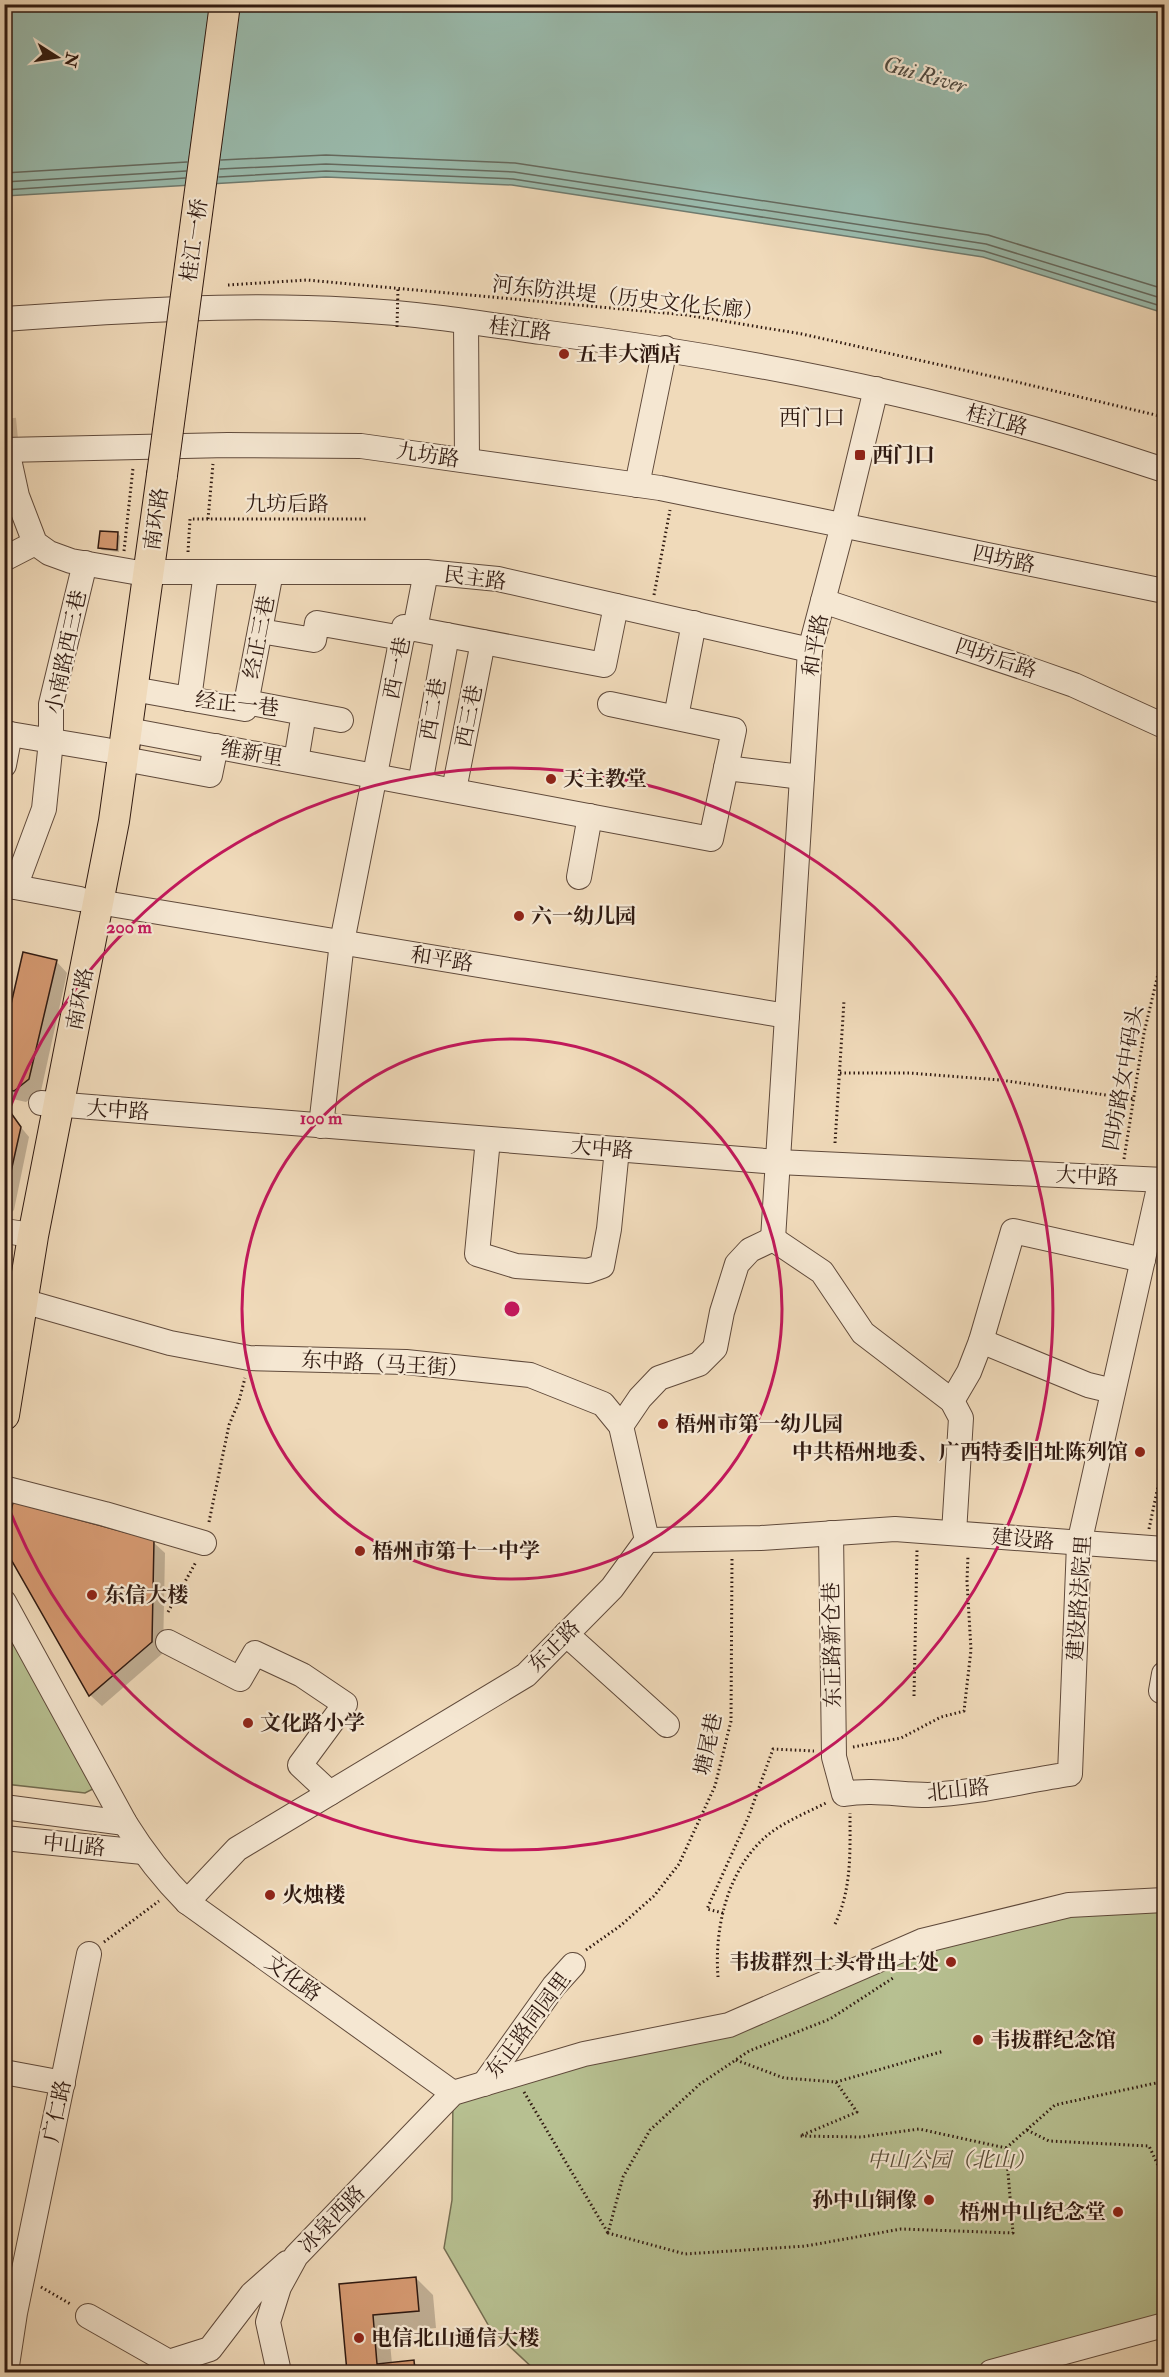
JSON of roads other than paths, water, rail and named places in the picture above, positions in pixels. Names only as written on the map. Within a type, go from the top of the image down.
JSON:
[{"type":"main road","name":"桂江一桥","points":[[156,474],[212,4]]},
{"type":"main road","name":"桂江一桥","points":[[156,474],[187,290],[225,4]]},
{"type":"main road","name":"南环路","points":[[119,746],[135,571],[156,474]]},
{"type":"main road","name":"南环路","points":[[4,1415],[14,1305],[89,900],[119,746],[133,689],[135,571]]},
{"type":"main road","name":"南环路","points":[[14,1305],[11,1232],[50,1104]]},
{"type":"street","name":"桂江路","points":[[4,319],[120,311],[252,308],[354,310],[466,322],[665,348],[876,389],[1024,426],[1164,470]]},
{"type":"street","points":[[466,322],[466,460]]},
{"type":"street","points":[[637,485],[665,348]]},
{"type":"street","name":"和平路","points":[[772,1239],[810,650],[876,389]]},
{"type":"street","name":"九坊路","points":[[6,450],[215,445],[361,446],[674,491],[843,525]]},
{"type":"street","points":[[4,558],[35,543],[17,496],[6,450]]},
{"type":"street","name":"四坊路","points":[[843,525],[1164,591]]},
{"type":"street","name":"民主路","points":[[35,543],[60,558],[135,571],[426,572],[498,579],[810,650]]},
{"type":"street","name":"小南路西三巷","points":[[10,886],[44,809],[51,741],[51,704],[85,563]]},
{"type":"street","points":[[189,699],[196,572]]},
{"type":"street","name":"经正三巷","points":[[246,702],[271,572]]},
{"type":"street","name":"西一巷","points":[[321,1126],[342,942],[409,634],[426,572]]},
{"type":"street","name":"四坊后路","points":[[823,601],[1074,685],[1164,726]]},
{"type":"street","points":[[260,631],[314,640],[317,623],[409,634],[447,635],[604,665],[616,606]]},
{"type":"street","points":[[676,717],[694,624]]},
{"type":"street","name":"西二巷","points":[[420,784],[447,635]]},
{"type":"street","name":"西三巷","points":[[454,790],[483,642]]},
{"type":"street","name":"经正一巷","points":[[133,689],[245,709],[246,702],[342,720]]},
{"type":"street","points":[[610,704],[734,730],[726,768],[802,777]]},
{"type":"street","points":[[296,761],[304,713]]},
{"type":"street","points":[[4,765],[7,734],[51,741],[119,746]]},
{"type":"street","name":"维新里","points":[[119,746],[210,775],[216,746],[711,839],[726,768]]},
{"type":"street","points":[[579,877],[590,816]]},
{"type":"street","name":"和平路","points":[[10,886],[787,1016]]},
{"type":"street","name":"大中路","points":[[50,1104],[778,1162],[1163,1180]]},
{"type":"street","points":[[488,1139],[477,1254],[527,1267],[588,1271],[602,1266],[609,1229],[617,1149]]},
{"type":"street","name":"建设路法院里","points":[[1070,1773],[1079,1544],[1163,1180]]},
{"type":"street","points":[[952,1401],[969,1372],[981,1341],[1012,1232],[1143,1260]]},
{"type":"street","points":[[621,1426],[640,1398],[659,1378],[699,1364],[715,1348],[722,1312],[737,1264],[750,1250],[772,1239],[822,1272],[863,1333],[952,1401],[961,1418],[963,1534],[896,1529],[647,1540]]},
{"type":"street","name":"东中路（马王街）","points":[[14,1305],[170,1343],[249,1358],[406,1362],[530,1374],[603,1404],[621,1426],[647,1540]]},
{"type":"street","points":[[981,1341],[1088,1386],[1113,1391]]},
{"type":"street","points":[[4,1488],[204,1543]]},
{"type":"street","name":"东正路新仓巷","points":[[831,1533],[834,1757],[844,1794]]},
{"type":"street","name":"建设路","points":[[963,1534],[1155,1549]]},
{"type":"street","name":"东正路","points":[[181,1895],[237,1849],[526,1675],[612,1588],[647,1540]]},
{"type":"street","points":[[4,1602],[125,1823]]},
{"type":"street","points":[[566,1634],[668,1725]]},
{"type":"street","points":[[168,1642],[240,1679],[255,1653],[303,1675],[345,1704],[300,1765],[330,1793]]},
{"type":"street","name":"北山路","points":[[844,1794],[876,1792],[927,1795],[970,1791],[1070,1773]]},
{"type":"street","name":"中山路","points":[[4,1807],[125,1823]]},
{"type":"street","name":"文化路","points":[[125,1823],[143,1852],[181,1895],[453,2093]]},
{"type":"street","name":"中山路","points":[[4,1838],[143,1852]]},
{"type":"street","points":[[453,2093],[584,2054],[729,2025],[922,1941],[1069,1905],[1164,1900]]},
{"type":"street","name":"广仁路","points":[[6,2373],[88,1954]]},
{"type":"street","name":"东正路同园里","points":[[484,2084],[554,1986],[573,1965]]},
{"type":"street","points":[[4,2072],[63,2084]]},
{"type":"street","name":"冰泉西路","points":[[279,2373],[268,2322],[279,2287],[296,2256],[453,2093]]},
{"type":"street","points":[[88,2316],[169,2362],[210,2349],[252,2294],[296,2256]]},
{"type":"street","points":[[991,2373],[1164,2325]]},
{"type":"water","name":"Gui River","points":[[4,5],[1164,5],[1164,313],[983,257],[512,185],[326,177],[5,196]]},
{"type":"tunnel","points":[[4,419],[7,450]]},
{"type":"place","name":"五丰大酒店","points":[[564,354]]},
{"type":"place","name":"西门口","points":[[860,455]]},
{"type":"place","name":"天主教堂","points":[[551,779]]},
{"type":"place","name":"六一幼儿园","points":[[519,916]]},
{"type":"place","name":"梧州市第一幼儿园","points":[[663,1424]]},
{"type":"place","name":"中共梧州地委、广西特委旧址陈列馆","points":[[1140,1452]]},
{"type":"place","name":"梧州市第十一中学","points":[[360,1551]]},
{"type":"place","name":"东信大楼","points":[[92,1595]]},
{"type":"place","name":"文化路小学","points":[[248,1723]]},
{"type":"place","name":"火烛楼","points":[[270,1895]]},
{"type":"place","name":"韦拔群烈士头骨出土处","points":[[951,1962]]},
{"type":"place","name":"韦拔群纪念馆","points":[[978,2040]]},
{"type":"place","name":"孙中山铜像","points":[[929,2200]]},
{"type":"place","name":"梧州中山纪念堂","points":[[1118,2212]]},
{"type":"place","name":"电信北山通信大楼","points":[[359,2338]]},
{"type":"district","name":"西门口","points":[[812,417]]},
{"type":"park label","name":"中山公园（北山）","points":[[951,2160]]}]
